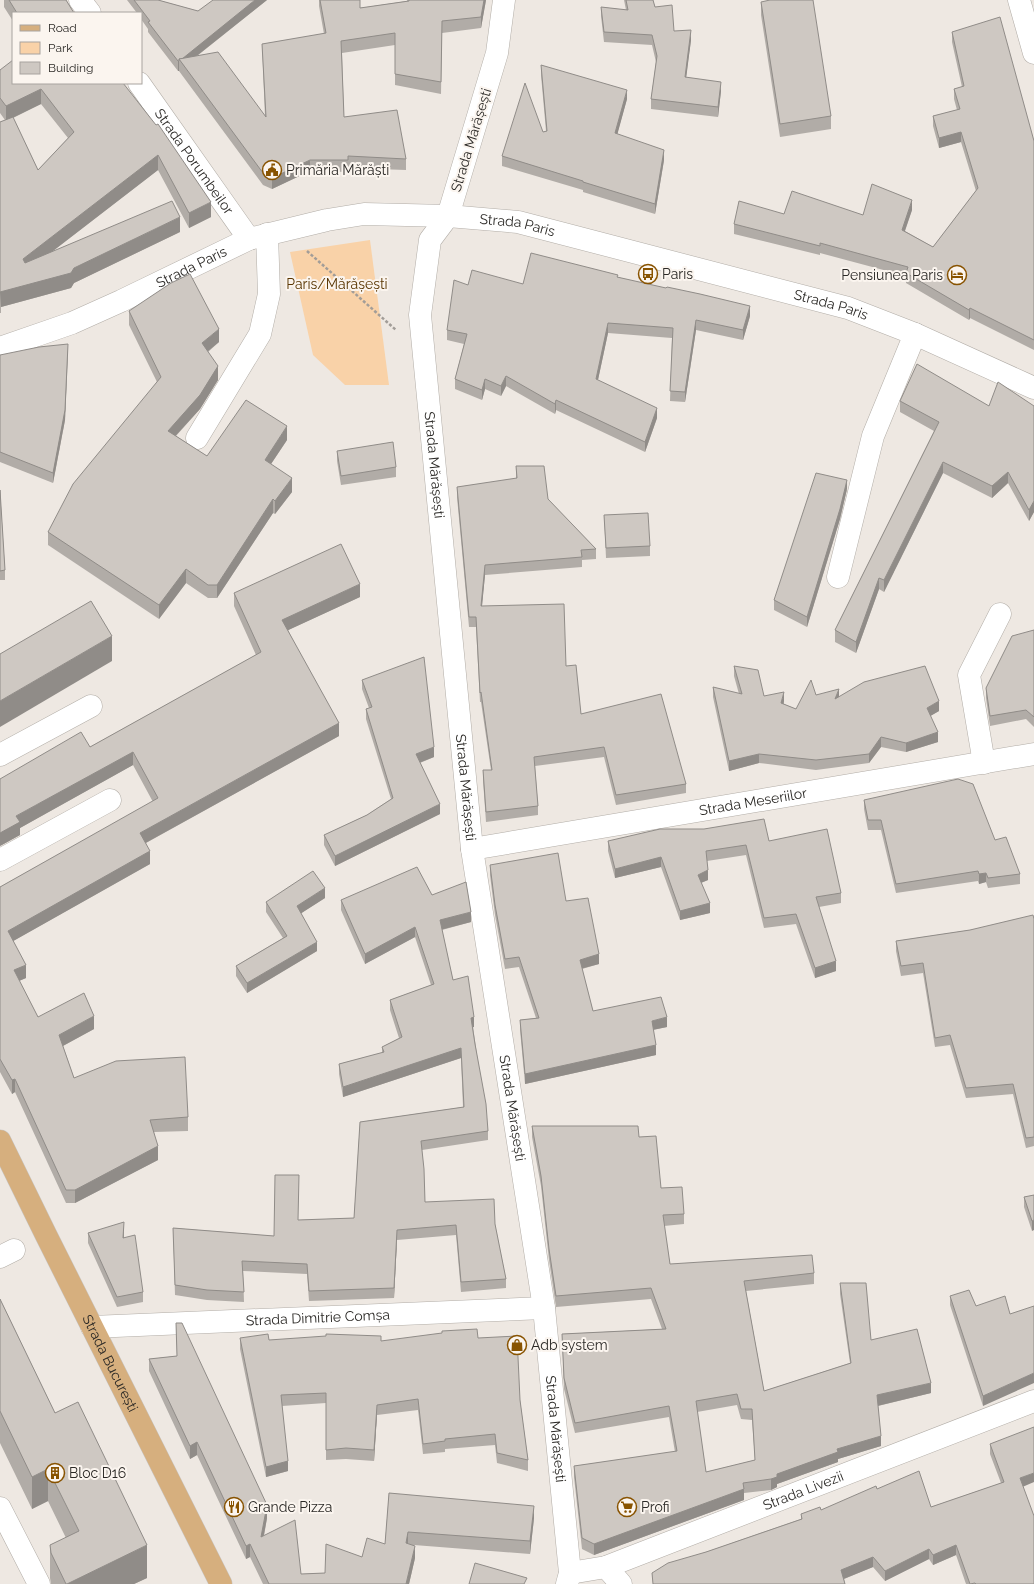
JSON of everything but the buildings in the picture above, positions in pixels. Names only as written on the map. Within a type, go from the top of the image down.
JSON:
[{"type":"main road","name":"Strada București","points":[[0,1141],[222,1584]]},
{"type":"street","points":[[80,0],[89,12]]},
{"type":"street","name":"Strada Mărășești","points":[[504,0],[497,53],[448,216],[430,240],[420,315],[472,849],[544,1308],[569,1578]]},
{"type":"street","points":[[1018,0],[1034,53]]},
{"type":"street","name":"Strada Porumbeilor","points":[[140,84],[266,234]]},
{"type":"street","name":"Strada Paris","points":[[0,348],[72,323],[266,234],[327,220],[364,214],[448,216],[518,222],[848,308],[915,334],[1034,388]]},
{"type":"street","points":[[197,438],[260,334],[268,294],[266,234]]},
{"type":"street","points":[[838,577],[873,436],[915,334]]},
{"type":"street","points":[[984,763],[969,676],[1000,614]]},
{"type":"street","points":[[0,755],[91,706]]},
{"type":"street","name":"Strada Meseriilor","points":[[472,849],[984,763],[1033,757]]},
{"type":"street","points":[[0,860],[110,800]]},
{"type":"street","name":"Strada Dimitrie Comșa","points":[[92,1327],[544,1308]]},
{"type":"street","name":"Strada Livezii","points":[[569,1578],[606,1567],[1034,1401]]},
{"type":"street","points":[[0,1508],[39,1584]]},
{"type":"street","points":[[606,1567],[621,1584]]},
{"type":"path","points":[[266,234],[424,354]]},
{"type":"green space","name":"Paris/Mărășești","points":[[370,240],[389,385],[345,385],[313,355],[290,252]]},
{"type":"place","name":"Primăria Mărăști","points":[[272,170]]},
{"type":"place","name":"Paris","points":[[648,274]]},
{"type":"place","name":"Pensiunea Paris","points":[[957,275]]},
{"type":"place","name":"Adb system","points":[[517,1345]]},
{"type":"place","name":"Bloc D16","points":[[55,1473]]},
{"type":"place","name":"Grande Pizza","points":[[234,1507]]},
{"type":"place","name":"Profi","points":[[627,1507]]}]
